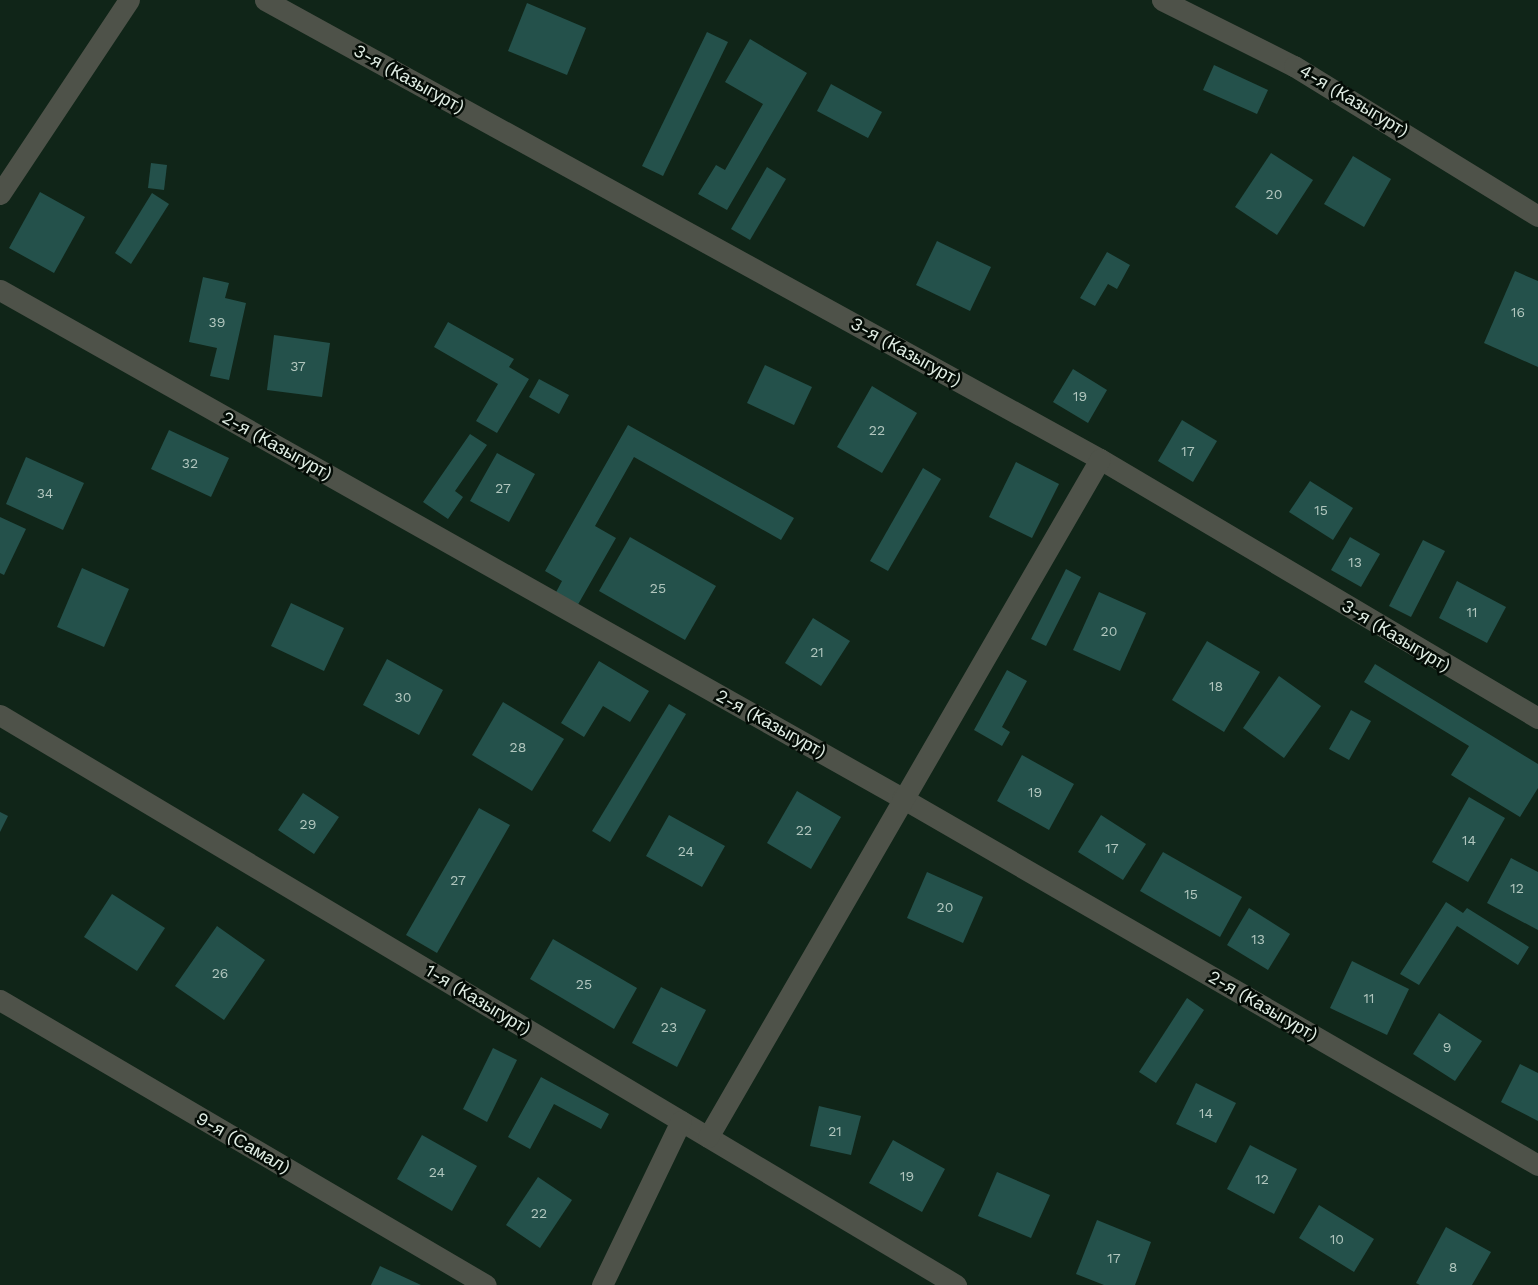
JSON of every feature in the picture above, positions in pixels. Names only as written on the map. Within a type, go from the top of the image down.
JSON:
[{"type":"street","points":[[0,194],[129,0]]},
{"type":"street","name":"3-я (Казыгурт)","points":[[265,0],[1100,459],[1538,719]]},
{"type":"street","name":"4-я (Казыгурт)","points":[[1162,0],[1294,66],[1538,216]]},
{"type":"street","name":"2-я (Казыгурт)","points":[[0,289],[902,798],[1538,1165]]},
{"type":"street","points":[[708,1137],[1100,459]]},
{"type":"street","name":"1-я (Казыгурт)","points":[[0,715],[956,1285]]},
{"type":"street","name":"9-я (Самал)","points":[[0,1000],[486,1285]]},
{"type":"street","points":[[602,1285],[681,1121]]},
{"type":"building","points":[[527,3],[586,28],[567,75],[508,51]]},
{"type":"building","points":[[707,32],[728,42],[663,176],[642,166]]},
{"type":"building","points":[[750,39],[807,73],[727,210],[698,194],[716,165],[725,170],[763,104],[725,82]]},
{"type":"building","points":[[1214,65],[1268,90],[1257,114],[1203,90]]},
{"type":"building","points":[[831,84],[882,112],[868,138],[817,111]]},
{"type":"building","points":[[1271,153],[1313,180],[1277,235],[1235,207]]},
{"type":"building","points":[[1353,156],[1391,179],[1364,227],[1324,204]]},
{"type":"building","points":[[151,163],[167,165],[164,190],[148,188]]},
{"type":"building","points":[[767,167],[786,179],[750,240],[731,229]]},
{"type":"building","points":[[40,192],[85,217],[54,273],[9,248]]},
{"type":"building","points":[[152,193],[169,204],[131,264],[115,253]]},
{"type":"building","points":[[937,241],[991,267],[970,311],[916,285]]},
{"type":"building","points":[[1107,252],[1130,265],[1117,289],[1108,284],[1095,306],[1080,298]]},
{"type":"building","points":[[1515,271],[1538,281],[1538,367],[1484,343]]},
{"type":"building","points":[[203,277],[229,283],[225,298],[246,303],[229,380],[210,376],[217,348],[189,342]]},
{"type":"building","points":[[448,322],[514,359],[509,367],[529,379],[497,433],[476,421],[498,384],[434,347]]},
{"type":"building","points":[[274,335],[330,343],[322,397],[267,390]]},
{"type":"building","points":[[765,365],[812,387],[794,425],[747,403]]},
{"type":"building","points":[[1073,369],[1107,390],[1088,423],[1053,402]]},
{"type":"building","points":[[539,379],[569,395],[559,414],[529,397]]},
{"type":"building","points":[[872,386],[917,413],[882,473],[837,447]]},
{"type":"building","points":[[1182,420],[1217,441],[1193,482],[1158,461]]},
{"type":"building","points":[[628,425],[794,518],[781,540],[634,457],[595,526],[616,538],[576,608],[554,596],[562,581],[545,571]]},
{"type":"building","points":[[169,430],[229,458],[211,497],[151,469]]},
{"type":"building","points":[[470,434],[487,445],[455,491],[463,497],[448,519],[423,502]]},
{"type":"building","points":[[497,453],[535,474],[509,522],[470,501]]},
{"type":"building","points":[[26,457],[84,483],[63,530],[6,504]]},
{"type":"building","points":[[1016,462],[1059,484],[1032,538],[989,517]]},
{"type":"building","points":[[923,468],[941,479],[888,571],[870,561]]},
{"type":"building","points":[[1310,481],[1353,508],[1333,540],[1289,512]]},
{"type":"building","points":[[0,517],[26,529],[4,575],[0,573]]},
{"type":"building","points":[[630,537],[716,586],[685,640],[599,591]]},
{"type":"building","points":[[1350,537],[1380,554],[1361,587],[1331,570]]},
{"type":"building","points":[[1423,540],[1445,551],[1411,617],[1389,606]]},
{"type":"building","points":[[82,568],[129,589],[104,647],[57,627]]},
{"type":"building","points":[[1066,569],[1081,577],[1046,646],[1031,639]]},
{"type":"building","points":[[1457,581],[1506,607],[1487,643],[1439,618]]},
{"type":"building","points":[[1099,592],[1146,613],[1120,671],[1073,650]]},
{"type":"building","points":[[291,603],[344,628],[324,671],[271,646]]},
{"type":"building","points":[[813,618],[850,641],[821,686],[785,663]]},
{"type":"building","points":[[1207,641],[1260,672],[1224,732],[1172,700]]},
{"type":"building","points":[[387,659],[443,690],[419,735],[363,705]]},
{"type":"building","points":[[599,661],[649,691],[630,722],[603,706],[584,737],[561,723]]},
{"type":"building","points":[[1375,664],[1538,764],[1538,788],[1520,817],[1451,775],[1469,746],[1364,682]]},
{"type":"building","points":[[1007,670],[1027,681],[1002,727],[1010,732],[1002,746],[974,730]]},
{"type":"building","points":[[1279,676],[1321,706],[1284,758],[1243,728]]},
{"type":"building","points":[[503,702],[564,739],[532,791],[472,755]]},
{"type":"building","points":[[669,704],[686,714],[610,842],[592,831]]},
{"type":"building","points":[[1351,710],[1371,721],[1349,760],[1329,749]]},
{"type":"building","points":[[1022,755],[1074,784],[1049,830],[997,801]]},
{"type":"building","points":[[797,791],[841,817],[811,869],[767,843]]},
{"type":"building","points":[[303,793],[339,817],[314,854],[278,830]]},
{"type":"building","points":[[1469,797],[1505,818],[1468,882],[1432,862]]},
{"type":"building","points":[[479,808],[510,825],[437,953],[406,935]]},
{"type":"building","points":[[0,812],[8,816],[0,832]]},
{"type":"building","points":[[669,815],[725,846],[702,887],[646,856]]},
{"type":"building","points":[[1101,815],[1146,844],[1123,880],[1078,852]]},
{"type":"building","points":[[1163,852],[1242,897],[1220,937],[1140,891]]},
{"type":"building","points":[[1511,858],[1538,872],[1538,930],[1487,903]]},
{"type":"building","points":[[927,872],[983,897],[963,943],[907,918]]},
{"type":"building","points":[[112,894],[165,928],[137,971],[84,937]]},
{"type":"building","points":[[1446,902],[1463,913],[1467,908],[1529,947],[1518,965],[1457,926],[1419,985],[1400,974]]},
{"type":"building","points":[[1249,908],[1290,934],[1268,970],[1227,945]]},
{"type":"building","points":[[217,926],[265,960],[224,1020],[175,986]]},
{"type":"building","points":[[553,939],[637,988],[614,1029],[530,979]]},
{"type":"building","points":[[1352,961],[1409,989],[1387,1035],[1330,1008]]},
{"type":"building","points":[[661,987],[706,1010],[677,1067],[632,1043]]},
{"type":"building","points":[[1187,998],[1204,1010],[1156,1083],[1139,1072]]},
{"type":"building","points":[[1439,1013],[1482,1041],[1455,1081],[1413,1054]]},
{"type":"building","points":[[493,1048],[517,1060],[487,1122],[463,1109]]},
{"type":"building","points":[[1520,1064],[1538,1073],[1538,1121],[1501,1102]]},
{"type":"building","points":[[541,1077],[609,1114],[601,1129],[554,1104],[530,1149],[508,1137]]},
{"type":"building","points":[[1196,1083],[1236,1103],[1216,1143],[1176,1124]]},
{"type":"building","points":[[819,1106],[861,1116],[851,1155],[810,1146]]},
{"type":"building","points":[[422,1135],[477,1166],[452,1211],[397,1179]]},
{"type":"building","points":[[893,1140],[945,1169],[922,1212],[869,1183]]},
{"type":"building","points":[[1250,1145],[1297,1169],[1274,1214],[1227,1189]]},
{"type":"building","points":[[997,1172],[1050,1195],[1031,1238],[978,1216]]},
{"type":"building","points":[[538,1177],[572,1200],[540,1248],[506,1225]]},
{"type":"building","points":[[1319,1205],[1374,1239],[1354,1272],[1299,1238]]},
{"type":"building","points":[[1097,1220],[1151,1242],[1135,1285],[1104,1285],[1076,1274]]},
{"type":"building","points":[[1446,1227],[1491,1252],[1472,1285],[1420,1285],[1416,1283]]},
{"type":"building","points":[[380,1266],[421,1285],[371,1285]]}]
